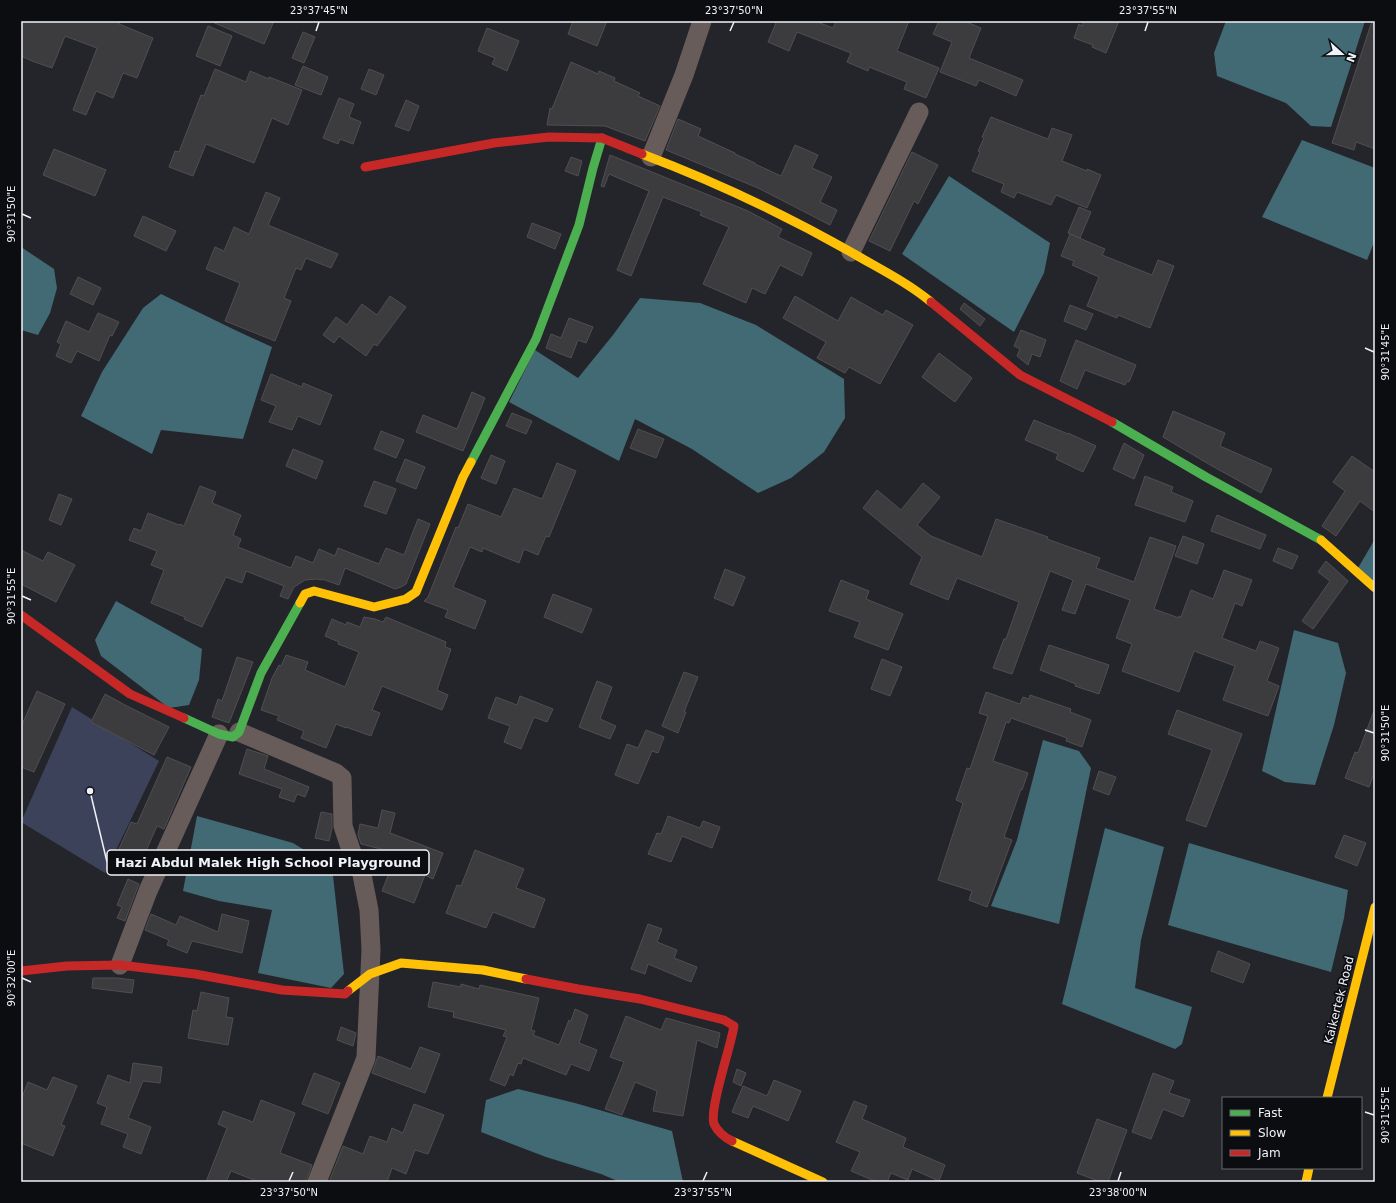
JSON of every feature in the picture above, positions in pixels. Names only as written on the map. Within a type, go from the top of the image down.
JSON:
[{"type":"street","points":[[651,157],[684,75],[702,21]]},
{"type":"street","points":[[851,252],[919,112]]},
{"type":"street","points":[[365,167],[494,143],[549,137],[602,138],[651,157],[753,200],[835,242],[915,289],[1020,375],[1122,427],[1206,477],[1320,539],[1375,588]]},
{"type":"street","points":[[21,615],[130,694],[219,734],[233,737],[239,732],[261,673],[305,594],[314,591],[374,607],[406,599],[416,592],[463,477],[536,339],[579,225],[602,138]]},
{"type":"street","points":[[239,732],[336,773],[342,778],[343,826],[352,853],[361,870],[369,910],[370,974],[366,1058],[317,1182]]},
{"type":"street","points":[[120,965],[148,892],[219,734]]},
{"type":"street","name":"Kaikertek Road","points":[[1327,1097],[1375,907]]},
{"type":"street","points":[[21,971],[67,966],[120,965],[195,974],[282,990],[345,994],[370,974],[401,963],[483,970],[578,989],[640,999],[724,1020],[734,1026],[732,1040],[714,1105],[714,1124],[725,1138],[823,1182]]},
{"type":"street","points":[[1306,1182],[1309,1169]]},
{"type":"shaded area","points":[[1226,21],[1365,21],[1331,127],[1311,126],[1286,103],[1217,76],[1214,53]]},
{"type":"shaded area","points":[[1302,140],[1375,168],[1375,240],[1367,260],[1262,217]]},
{"type":"shaded area","points":[[949,176],[1050,243],[1044,273],[1014,332],[902,254]]},
{"type":"shaded area","points":[[21,247],[54,269],[57,288],[50,313],[38,335],[21,330]]},
{"type":"shaded area","points":[[161,294],[272,347],[243,439],[161,430],[152,454],[81,416],[102,372],[143,308]]},
{"type":"shaded area","points":[[640,298],[700,303],[756,325],[844,379],[845,418],[824,452],[791,478],[758,493],[692,449],[635,419],[619,461],[509,402],[535,350],[578,378],[613,335]]},
{"type":"shaded area","points":[[1375,539],[1375,583],[1358,568]]},
{"type":"shaded area","points":[[116,601],[202,649],[199,680],[189,705],[169,708],[101,656],[95,640]]},
{"type":"shaded area","points":[[1294,630],[1338,643],[1346,673],[1334,725],[1315,785],[1285,782],[1262,771]]},
{"type":"shaded area","points":[[72,707],[159,761],[105,873],[21,822]]},
{"type":"shaded area","points":[[1043,740],[1079,751],[1091,768],[1059,924],[991,906],[1017,840]]},
{"type":"shaded area","points":[[197,816],[293,843],[332,867],[344,974],[331,988],[258,973],[272,910],[219,901],[183,891]]},
{"type":"shaded area","points":[[1105,828],[1164,847],[1141,940],[1135,988],[1192,1007],[1182,1044],[1175,1049],[1062,1004]]},
{"type":"shaded area","points":[[1189,843],[1348,890],[1344,918],[1331,972],[1168,925]]},
{"type":"shaded area","points":[[518,1089],[575,1103],[672,1131],[683,1182],[620,1182],[601,1174],[546,1157],[481,1132],[486,1100]]},
{"type":"building","points":[[21,21],[120,21],[119,24],[153,38],[137,78],[123,73],[113,98],[96,91],[86,115],[73,110],[97,48],[65,36],[52,68],[32,61],[21,56]]},
{"type":"building","points":[[210,21],[274,21],[264,44]]},
{"type":"building","points":[[573,21],[607,21],[597,46],[568,34]]},
{"type":"building","points":[[772,21],[815,21],[833,28],[836,21],[909,21],[897,51],[939,68],[926,98],[904,89],[907,82],[869,67],[868,71],[847,62],[851,53],[797,32],[789,51],[768,42],[776,23]]},
{"type":"building","points":[[939,21],[964,21],[981,28],[969,58],[1023,80],[1016,96],[979,80],[976,86],[940,72],[952,42],[933,34]]},
{"type":"building","points":[[1084,21],[1119,21],[1106,53],[1092,47],[1093,45],[1074,38],[1079,24],[1082,26]]},
{"type":"building","points":[[1372,21],[1375,21],[1375,149],[1356,142],[1354,150],[1332,143]]},
{"type":"building","points":[[208,26],[232,36],[220,66],[196,56]]},
{"type":"building","points":[[487,28],[519,41],[507,71],[492,64],[495,58],[478,51]]},
{"type":"building","points":[[303,32],[315,37],[304,63],[292,58]]},
{"type":"building","points":[[571,62],[598,74],[599,71],[615,78],[614,81],[640,93],[638,96],[660,106],[645,141],[605,126],[547,125],[550,108],[552,109]]},
{"type":"building","points":[[303,66],[328,77],[321,95],[295,85]]},
{"type":"building","points":[[215,69],[246,82],[250,71],[302,90],[288,125],[272,118],[254,163],[206,144],[193,176],[169,167],[175,151],[179,152],[201,95],[204,96]]},
{"type":"building","points":[[369,69],[384,75],[376,95],[361,89]]},
{"type":"building","points":[[339,98],[354,104],[349,117],[361,122],[353,144],[340,139],[338,144],[323,138]]},
{"type":"building","points":[[406,100],[419,106],[409,131],[395,126]]},
{"type":"building","points":[[991,117],[1048,139],[1052,128],[1072,135],[1062,161],[1101,175],[1087,208],[1056,195],[1051,205],[1017,192],[1014,198],[1001,192],[1004,184],[972,171],[980,152],[978,151],[984,138],[982,137]]},
{"type":"building","points":[[678,119],[701,129],[698,136],[781,176],[795,145],[818,155],[812,168],[832,177],[820,202],[837,210],[830,225],[758,188],[666,150]]},
{"type":"building","points":[[54,149],[106,170],[95,196],[43,175]]},
{"type":"building","points":[[912,152],[938,165],[918,204],[914,201],[890,251],[869,241]]},
{"type":"building","points":[[610,155],[748,211],[782,229],[778,237],[812,253],[802,276],[780,265],[765,294],[752,288],[746,303],[703,284],[729,227],[700,215],[702,212],[663,197],[631,276],[617,270],[649,191],[609,174],[604,187],[601,186]]},
{"type":"building","points":[[571,157],[582,161],[578,176],[565,171]]},
{"type":"building","points":[[266,192],[280,198],[268,225],[338,254],[331,268],[306,258],[301,270],[296,268],[284,298],[291,301],[275,341],[225,321],[240,283],[206,269],[215,247],[224,251],[234,227],[249,234]]},
{"type":"building","points":[[1079,207],[1091,212],[1080,238],[1068,233]]},
{"type":"building","points":[[143,216],[176,231],[166,251],[134,236]]},
{"type":"building","points":[[532,223],[561,234],[555,249],[527,237]]},
{"type":"building","points":[[1070,234],[1105,249],[1102,255],[1152,275],[1158,260],[1174,266],[1150,328],[1118,315],[1117,318],[1087,306],[1099,277],[1072,265],[1074,261],[1061,256]]},
{"type":"building","points":[[78,277],[101,288],[93,305],[70,294]]},
{"type":"building","points":[[390,296],[406,307],[377,346],[374,344],[366,356],[339,336],[334,343],[323,335],[336,317],[347,325],[362,304],[377,315]]},
{"type":"building","points":[[795,296],[838,321],[851,297],[883,315],[886,310],[913,325],[880,384],[849,367],[845,373],[817,358],[826,342],[783,318]]},
{"type":"building","points":[[964,303],[985,319],[980,326],[960,309]]},
{"type":"building","points":[[1070,305],[1093,314],[1086,330],[1064,321]]},
{"type":"building","points":[[98,313],[119,322],[112,336],[110,335],[99,361],[77,351],[71,363],[56,356],[61,344],[57,342],[66,321],[89,332]]},
{"type":"building","points":[[569,318],[593,327],[586,343],[578,340],[571,358],[546,348],[551,334],[561,338]]},
{"type":"building","points":[[1021,330],[1046,340],[1040,357],[1032,354],[1028,365],[1017,356],[1020,349],[1014,346]]},
{"type":"building","points":[[1076,340],[1136,365],[1129,382],[1127,381],[1125,385],[1085,370],[1077,389],[1060,381]]},
{"type":"building","points":[[939,353],[972,378],[955,402],[922,377]]},
{"type":"building","points":[[271,374],[302,387],[303,383],[332,395],[320,425],[298,416],[292,430],[269,422],[276,406],[261,400]]},
{"type":"building","points":[[472,392],[485,398],[463,451],[416,432],[423,415],[457,429]]},
{"type":"building","points":[[1173,411],[1225,433],[1220,446],[1272,469],[1261,493],[1163,437]]},
{"type":"building","points":[[512,413],[532,421],[526,434],[506,426]]},
{"type":"building","points":[[1034,420],[1096,446],[1083,472],[1056,459],[1058,454],[1025,440]]},
{"type":"building","points":[[638,429],[664,439],[656,458],[630,448]]},
{"type":"building","points":[[381,431],[404,440],[396,458],[374,449]]},
{"type":"building","points":[[1124,443],[1144,455],[1134,479],[1113,469]]},
{"type":"building","points":[[293,449],[323,461],[316,479],[286,466]]},
{"type":"building","points":[[491,455],[505,461],[496,484],[481,478]]},
{"type":"building","points":[[1352,456],[1375,472],[1375,512],[1360,501],[1336,536],[1322,526],[1345,491],[1333,482]]},
{"type":"building","points":[[405,459],[425,467],[416,489],[396,481]]},
{"type":"building","points":[[557,463],[576,471],[549,537],[546,536],[538,555],[524,549],[519,563],[483,548],[482,552],[470,547],[453,587],[486,601],[475,629],[445,617],[448,610],[424,601],[428,597],[456,527],[458,528],[468,504],[501,517],[514,488],[542,499]]},
{"type":"building","points":[[1145,476],[1173,487],[1171,492],[1193,501],[1185,522],[1135,505]]},
{"type":"building","points":[[374,481],[396,489],[386,514],[364,506]]},
{"type":"building","points":[[923,483],[940,497],[917,525],[931,536],[982,557],[996,519],[1048,537],[1047,539],[1100,558],[1096,568],[1134,582],[1150,537],[1176,546],[1154,609],[1179,618],[1179,616],[1181,617],[1191,590],[1213,599],[1224,570],[1252,580],[1242,606],[1235,603],[1222,638],[1256,651],[1260,641],[1279,648],[1267,681],[1279,686],[1268,716],[1223,700],[1235,666],[1194,651],[1179,692],[1122,671],[1132,644],[1116,638],[1130,600],[1086,584],[1075,614],[1062,610],[1073,580],[1050,571],[1012,674],[993,668],[1004,639],[1006,639],[1019,602],[957,578],[948,600],[910,584],[922,557],[863,508],[877,490],[901,510]]},
{"type":"building","points":[[200,486],[216,492],[212,503],[241,515],[233,535],[241,539],[238,547],[291,568],[296,556],[313,563],[319,549],[335,556],[338,548],[379,564],[386,548],[404,555],[418,519],[430,524],[406,584],[401,587],[395,589],[345,568],[339,585],[322,579],[305,580],[294,587],[288,599],[280,596],[284,586],[246,571],[242,583],[226,577],[202,627],[184,619],[185,617],[151,603],[164,570],[151,565],[157,551],[129,540],[134,528],[141,531],[148,513],[184,526]]},
{"type":"building","points":[[59,494],[72,499],[61,525],[49,520]]},
{"type":"building","points":[[1217,515],[1266,535],[1260,549],[1211,531]]},
{"type":"building","points":[[1183,536],[1204,544],[1197,564],[1175,556]]},
{"type":"building","points":[[1278,548],[1298,556],[1292,569],[1273,561]]},
{"type":"building","points":[[21,550],[43,561],[48,552],[75,565],[56,602],[21,584]]},
{"type":"building","points":[[1326,561],[1348,581],[1313,629],[1302,621],[1330,581],[1318,572]]},
{"type":"building","points":[[725,569],[745,577],[733,606],[714,598]]},
{"type":"building","points":[[841,580],[869,591],[866,599],[903,614],[888,650],[854,637],[860,622],[829,611]]},
{"type":"building","points":[[553,594],[592,609],[582,633],[544,617]]},
{"type":"building","points":[[364,617],[383,622],[386,617],[446,642],[445,647],[451,649],[437,690],[448,695],[442,710],[382,686],[372,710],[380,713],[371,736],[336,724],[326,748],[301,738],[304,731],[277,720],[279,716],[261,710],[272,678],[279,665],[281,666],[286,655],[308,662],[305,670],[345,687],[359,652],[338,644],[339,642],[325,636],[332,619],[346,625],[347,622],[360,627]]},
{"type":"building","points":[[1049,645],[1109,665],[1099,694],[1075,686],[1076,684],[1040,670]]},
{"type":"building","points":[[237,657],[253,662],[229,723],[212,717],[218,699],[222,701]]},
{"type":"building","points":[[882,659],[902,667],[890,696],[871,689]]},
{"type":"building","points":[[684,672],[698,677],[684,712],[686,712],[678,733],[662,726]]},
{"type":"building","points":[[597,681],[612,687],[600,719],[616,726],[610,739],[579,727]]},
{"type":"building","points":[[37,691],[65,704],[34,772],[21,767],[21,727]]},
{"type":"building","points":[[986,692],[1020,704],[1023,697],[1029,699],[1030,695],[1071,709],[1070,712],[1091,720],[1082,747],[1066,741],[1067,738],[1011,718],[1009,723],[1006,722],[993,761],[1028,773],[1004,837],[1012,840],[987,907],[969,900],[972,891],[938,880],[963,803],[956,800],[967,768],[970,769],[988,716],[979,713]]},
{"type":"building","points":[[105,694],[169,727],[154,755],[91,722]]},
{"type":"building","points":[[520,696],[553,709],[547,722],[534,717],[521,749],[504,742],[510,726],[488,718],[496,697],[517,705]]},
{"type":"building","points":[[1177,710],[1242,734],[1206,827],[1186,820],[1212,750],[1168,734]]},
{"type":"building","points":[[1374,711],[1375,771],[1369,787],[1345,778],[1355,752],[1358,753]]},
{"type":"building","points":[[646,730],[664,737],[658,753],[652,751],[638,784],[615,775],[627,744],[638,748]]},
{"type":"building","points":[[247,749],[268,756],[264,769],[309,787],[305,797],[297,794],[294,802],[279,797],[282,789],[239,774]]},
{"type":"building","points":[[167,757],[191,767],[164,829],[157,826],[138,869],[115,858],[131,822],[137,824]]},
{"type":"building","points":[[1099,771],[1116,777],[1109,795],[1093,789]]},
{"type":"building","points":[[382,810],[395,813],[390,833],[443,853],[433,879],[425,875],[414,903],[382,891],[397,853],[361,844],[358,835],[360,824],[378,828]]},
{"type":"building","points":[[321,812],[332,814],[332,828],[329,841],[315,838]]},
{"type":"building","points":[[668,816],[700,828],[703,821],[720,827],[712,848],[682,836],[671,862],[648,854],[657,833],[661,834]]},
{"type":"building","points":[[1344,835],[1366,843],[1357,866],[1335,857]]},
{"type":"building","points":[[475,850],[524,869],[516,888],[545,899],[534,928],[493,912],[486,928],[446,913],[457,885],[461,886]]},
{"type":"building","points":[[128,879],[139,884],[125,921],[117,918],[122,907],[117,905]]},
{"type":"building","points":[[151,914],[176,925],[180,916],[218,932],[222,914],[249,921],[242,953],[192,941],[187,953],[167,945],[169,940],[145,930]]},
{"type":"building","points":[[648,924],[662,929],[657,942],[677,950],[674,958],[697,967],[691,982],[648,964],[645,974],[631,969]]},
{"type":"building","points":[[1218,951],[1250,964],[1243,983],[1211,971]]},
{"type":"building","points":[[93,978],[134,980],[132,993],[92,988]]},
{"type":"building","points":[[433,982],[461,987],[461,984],[479,989],[480,985],[539,998],[531,1030],[535,1031],[533,1035],[559,1045],[569,1020],[571,1021],[575,1009],[588,1015],[579,1043],[597,1050],[589,1071],[571,1064],[566,1075],[523,1058],[521,1064],[518,1063],[513,1076],[510,1074],[505,1086],[490,1080],[507,1037],[503,1036],[506,1030],[453,1017],[454,1012],[428,1007]]},
{"type":"building","points":[[201,992],[229,998],[226,1017],[233,1018],[228,1045],[188,1038],[193,1010],[197,1011]]},
{"type":"building","points":[[626,1016],[661,1030],[666,1018],[720,1033],[717,1048],[697,1040],[683,1116],[653,1111],[657,1091],[635,1082],[622,1115],[605,1109],[624,1062],[610,1057]]},
{"type":"building","points":[[341,1027],[356,1033],[353,1046],[337,1040]]},
{"type":"building","points":[[420,1047],[440,1054],[425,1093],[372,1073],[378,1056],[411,1069]]},
{"type":"building","points":[[133,1063],[162,1067],[160,1083],[143,1081],[128,1118],[151,1127],[141,1154],[123,1147],[128,1134],[101,1124],[107,1107],[97,1103],[108,1075],[130,1083]]},
{"type":"building","points":[[737,1069],[746,1073],[741,1086],[733,1082]]},
{"type":"building","points":[[314,1073],[340,1083],[328,1114],[302,1104]]},
{"type":"building","points":[[1153,1073],[1174,1081],[1169,1093],[1190,1100],[1183,1117],[1163,1109],[1151,1139],[1132,1132]]},
{"type":"building","points":[[53,1077],[77,1086],[61,1125],[65,1126],[53,1156],[21,1143],[21,1100],[28,1082],[47,1090]]},
{"type":"building","points":[[774,1080],[801,1091],[788,1121],[753,1106],[748,1118],[732,1112],[743,1086],[767,1096]]},
{"type":"building","points":[[261,1100],[295,1113],[280,1153],[312,1165],[306,1182],[259,1182],[231,1171],[226,1182],[206,1182],[227,1128],[218,1124],[223,1111],[253,1122]]},
{"type":"building","points":[[854,1101],[867,1106],[862,1119],[906,1138],[903,1147],[945,1165],[939,1181],[912,1169],[908,1180],[891,1173],[887,1182],[877,1182],[851,1171],[860,1152],[836,1142]]},
{"type":"building","points":[[414,1104],[444,1115],[428,1154],[415,1150],[406,1174],[392,1168],[387,1182],[329,1182],[343,1146],[363,1154],[370,1136],[387,1142],[392,1128],[403,1133]]},
{"type":"building","points":[[1097,1119],[1127,1130],[1108,1182],[1101,1182],[1077,1173]]},
{"type":"traffic: fast","points":[[471,462],[536,339],[579,225],[602,138]]},
{"type":"traffic: fast","points":[[1112,422],[1206,477],[1321,540]]},
{"type":"traffic: fast","points":[[184,718],[219,734],[233,737],[239,732],[261,673],[300,603]]},
{"type":"traffic: slow","points":[[642,154],[751,200],[804,227],[895,277],[931,302]]},
{"type":"traffic: slow","points":[[300,603],[305,594],[314,591],[374,607],[406,599],[416,592],[463,477],[471,462]]},
{"type":"traffic: slow","points":[[1321,540],[1375,588]]},
{"type":"traffic: slow","points":[[1327,1097],[1375,907]]},
{"type":"traffic: slow","points":[[348,991],[370,974],[401,963],[483,970],[526,979]]},
{"type":"traffic: slow","points":[[732,1141],[823,1182]]},
{"type":"traffic: slow","points":[[1306,1182],[1309,1169]]},
{"type":"traffic: jam","points":[[365,167],[494,143],[549,137],[602,138],[642,154]]},
{"type":"traffic: jam","points":[[931,302],[1020,375],[1112,422]]},
{"type":"traffic: jam","points":[[21,615],[130,694],[184,718]]},
{"type":"traffic: jam","points":[[21,971],[67,966],[120,965],[195,974],[282,990],[345,994],[348,991]]},
{"type":"traffic: jam","points":[[526,979],[640,999],[724,1020],[734,1026],[717,1092],[713,1116],[714,1124],[717,1129],[732,1141]]},
{"type":"place","name":"Hazi Abdul Malek High School Playground","points":[[90,791]]}]
